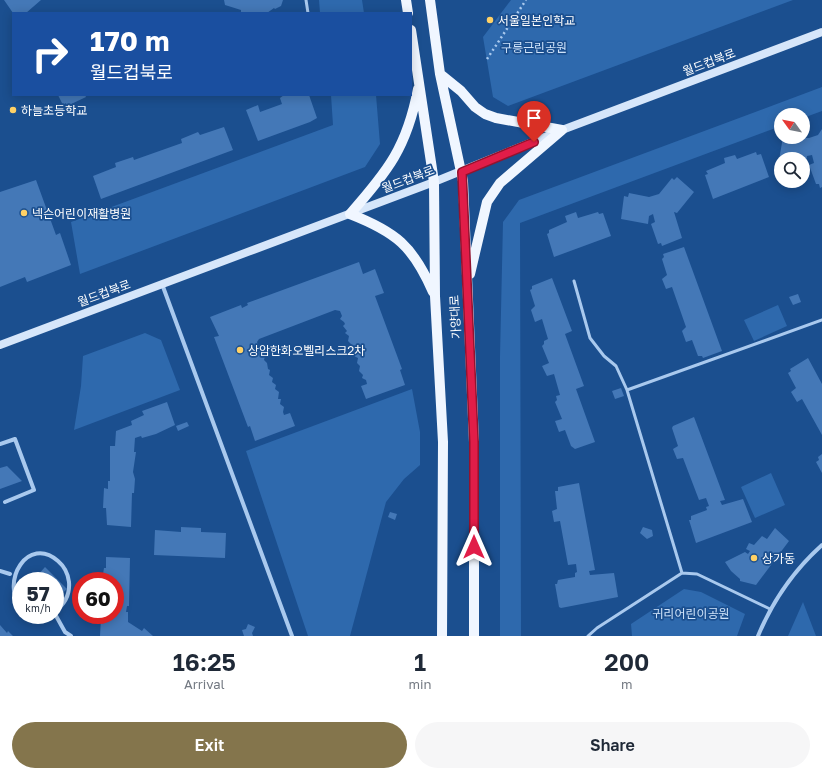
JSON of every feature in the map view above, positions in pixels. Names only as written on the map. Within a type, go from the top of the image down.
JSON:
[{"type":"main road","points":[[406,0],[408,12]]},
{"type":"main road","name":"가양대로","points":[[430,0],[440,74],[462,172],[466,295],[474,442],[474,636]]},
{"type":"main road","name":"월드컵북로","points":[[0,345],[462,172],[562,130],[822,32]]},
{"type":"main road","name":"가양대로","points":[[412,36],[420,80],[434,182],[435,296],[443,442],[442,636]]},
{"type":"main road","points":[[440,74],[461,91],[475,107],[485,114],[496,118],[562,130]]},
{"type":"main road","points":[[420,80],[412,118],[398,152],[377,183],[350,214],[379,225],[403,244],[422,268],[435,296]]},
{"type":"main road","points":[[466,295],[487,202],[500,183],[562,130]]},
{"type":"street","points":[[162,284],[292,636]]},
{"type":"street","points":[[0,444],[15,438],[34,490],[5,502]]},
{"type":"street","points":[[758,636],[770,609],[784,586],[806,559],[822,545]]},
{"type":"street","points":[[9,580],[13,567],[25,557],[41,554],[56,559],[66,570],[70,586],[64,602]]},
{"type":"street","points":[[0,572],[10,574]]},
{"type":"street","points":[[8,585],[12,599]]},
{"type":"street","points":[[61,624],[65,632],[71,636]]},
{"type":"lane","points":[[306,0],[308,12]]},
{"type":"lane","points":[[574,281],[590,338],[604,356],[616,366],[627,390],[682,573]]},
{"type":"lane","points":[[627,390],[822,320]]},
{"type":"lane","points":[[588,636],[603,624],[682,573],[697,574],[770,609]]},
{"type":"path","points":[[487,59],[526,0]]},
{"type":"green space","points":[[319,0],[362,0],[364,12],[320,12]]},
{"type":"green space","name":"구릉근린공원","points":[[511,0],[793,0],[508,106],[493,97],[483,37]]},
{"type":"green space","points":[[822,87],[822,111],[810,115],[810,108],[774,108],[774,129],[520,223],[521,636],[500,636],[500,356],[503,222],[519,200]]},
{"type":"green space","points":[[331,96],[376,96],[380,144],[365,167],[80,274],[71,222],[333,125]]},
{"type":"green space","points":[[778,305],[787,326],[754,341],[744,320]]},
{"type":"green space","points":[[145,333],[161,340],[180,390],[74,430],[81,386],[83,356]]},
{"type":"green space","points":[[412,389],[420,432],[420,465],[404,479],[386,502],[350,636],[308,636],[246,451]]},
{"type":"green space","points":[[771,473],[785,505],[755,518],[741,487]]},
{"type":"green space","name":"귀리어린이공원","points":[[684,589],[701,592],[745,614],[737,636],[632,636],[631,624]]},
{"type":"green space","points":[[803,602],[816,636],[788,636]]},
{"type":"building","points":[[4,0],[41,0],[27,12],[12,12]]},
{"type":"building","points":[[224,0],[283,0],[281,6],[275,9],[274,8],[268,12],[241,12],[241,10],[225,5]]},
{"type":"building","points":[[58,96],[86,97],[67,106],[66,103],[63,105]]},
{"type":"building","points":[[283,96],[309,96],[317,118],[258,141],[246,110],[258,105],[260,112],[282,104],[280,98]]},
{"type":"building","points":[[224,127],[233,150],[101,199],[93,176],[116,167],[115,163],[133,157],[134,160],[182,143],[181,139],[198,132],[200,135]]},
{"type":"building","points":[[822,129],[822,187],[820,188],[819,184],[816,184],[810,168],[810,165],[814,163],[810,152],[780,152],[782,144],[810,144],[810,138],[818,135]]},
{"type":"building","points":[[756,152],[757,155],[761,154],[769,177],[713,199],[705,175],[708,174],[706,171],[725,163],[724,158],[735,155],[737,159]]},
{"type":"building","points":[[677,177],[694,192],[677,213],[674,212],[682,238],[662,246],[661,243],[658,244],[651,224],[655,222],[653,214],[649,216],[648,224],[621,219],[624,196],[628,197],[629,193],[649,197],[659,194],[672,178],[674,180]]},
{"type":"building","name":"넥슨어린이재활병원","points":[[36,180],[56,235],[60,233],[71,265],[27,282],[25,277],[0,287],[0,192]]},
{"type":"building","points":[[576,212],[578,218],[598,212],[599,214],[603,213],[611,236],[554,257],[547,234],[549,233],[549,230],[567,222],[565,216]]},
{"type":"building","points":[[684,247],[722,351],[703,358],[702,356],[698,356],[692,340],[686,342],[682,331],[686,327],[672,287],[666,289],[662,279],[667,275],[662,259],[664,257],[663,254]]},
{"type":"building","name":"상암한화오벨리스크2차","points":[[359,262],[363,274],[375,269],[384,293],[375,296],[402,369],[400,370],[405,385],[366,399],[361,386],[367,384],[366,380],[362,378],[363,375],[359,371],[360,366],[357,363],[358,358],[354,356],[355,351],[351,348],[353,346],[348,341],[349,336],[345,333],[347,331],[343,326],[345,324],[344,322],[340,319],[342,316],[340,311],[335,310],[259,339],[257,342],[259,347],[262,348],[262,355],[265,356],[264,360],[267,363],[268,369],[270,370],[269,375],[273,378],[272,382],[276,385],[275,389],[279,392],[278,399],[281,399],[280,404],[284,407],[284,415],[290,413],[295,426],[255,441],[250,426],[248,427],[214,337],[219,336],[210,317],[241,305],[242,308],[248,305],[247,303]]},
{"type":"building","points":[[552,278],[572,331],[565,334],[584,386],[576,389],[595,442],[575,449],[571,446],[565,430],[559,432],[555,421],[562,419],[555,402],[557,400],[556,396],[560,395],[554,374],[547,376],[542,366],[549,363],[542,346],[544,341],[548,339],[542,319],[535,322],[531,310],[535,306],[530,290],[532,289],[532,286]]},
{"type":"building","points":[[798,294],[801,302],[793,305],[789,297]]},
{"type":"building","points":[[808,358],[822,384],[822,435],[802,399],[797,402],[791,392],[796,388],[788,373],[791,371],[790,369]]},
{"type":"building","points":[[621,388],[624,396],[615,399],[612,391]]},
{"type":"building","points":[[167,402],[175,425],[156,434],[142,438],[141,436],[135,438],[134,452],[136,452],[133,472],[135,479],[134,493],[132,493],[131,527],[107,525],[106,508],[103,508],[104,488],[108,489],[108,481],[110,481],[110,446],[115,446],[116,431],[132,425],[131,421],[144,415],[142,411]]},
{"type":"building","points":[[694,417],[725,500],[720,501],[722,505],[743,499],[752,522],[696,543],[689,520],[691,520],[691,516],[707,510],[706,507],[709,506],[706,498],[699,500],[683,458],[677,459],[673,449],[678,446],[672,428],[673,426]]},
{"type":"building","points":[[187,422],[189,426],[178,431],[176,426]]},
{"type":"building","points":[[822,454],[822,473],[816,462],[819,460],[818,457]]},
{"type":"building","points":[[7,466],[22,481],[0,489],[0,468]]},
{"type":"building","points":[[579,483],[595,570],[589,571],[590,575],[614,573],[618,597],[561,608],[559,607],[555,584],[557,584],[558,580],[575,577],[575,573],[577,572],[576,564],[568,565],[560,521],[554,522],[552,511],[557,509],[555,491],[558,491],[558,487]]},
{"type":"building","points":[[390,512],[397,514],[395,520],[388,517]]},
{"type":"building","points":[[181,527],[201,528],[201,532],[226,533],[225,558],[154,555],[155,530],[181,532]]},
{"type":"building","points":[[643,527],[652,530],[653,536],[647,539],[640,533]]},
{"type":"building","name":"상가동","points":[[775,528],[789,541],[756,585],[740,581],[740,579],[731,571],[725,562],[745,552],[748,554],[750,551],[746,549],[749,543],[754,545],[762,536],[767,539]]},
{"type":"building","points":[[106,557],[130,558],[129,606],[127,606],[126,612],[128,612],[128,622],[142,631],[144,628],[153,636],[100,636],[101,624],[124,624],[124,572],[103,572],[104,568],[106,568]]},
{"type":"building","points":[[45,567],[50,572],[41,572]]},
{"type":"building","points":[[248,624],[255,627],[252,633],[253,636],[244,636],[242,630],[246,629]]},
{"type":"building","points":[[0,625],[7,633],[8,631],[13,636],[0,636]]},
{"type":"place","name":"서울일본인학교","points":[[490,20]]},
{"type":"place","name":"하늘초등학교","points":[[13,110]]},
{"type":"place","name":"넥슨어린이재활병원","points":[[24,213]]},
{"type":"place","name":"상암한화오벨리스크2차","points":[[240,350]]},
{"type":"place","name":"상가동","points":[[754,558]]},
{"type":"route","points":[[474,547],[474,442],[466,295],[465,221],[462,172],[534,142]]}]
